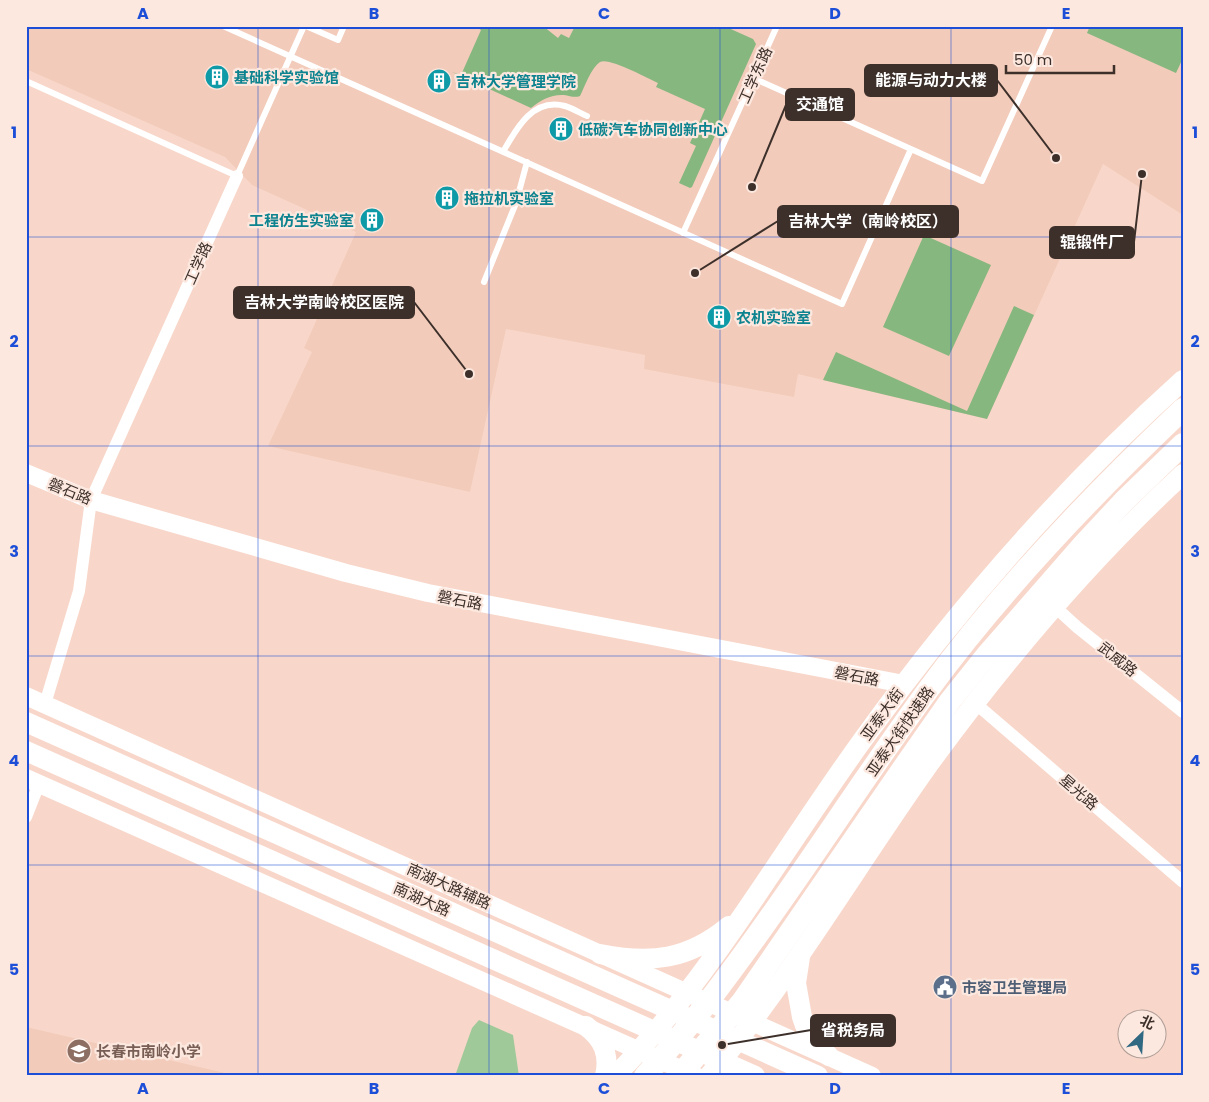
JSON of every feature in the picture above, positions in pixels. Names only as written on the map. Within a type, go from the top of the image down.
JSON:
[{"type":"highway","name":"亚泰大街快速路","points":[[645,1076],[717,990],[918,704],[966,641],[1070,522],[1183,409]]},
{"type":"highway","name":"亚泰大街快速路","points":[[679,1076],[742,1002],[950,702],[986,656],[1083,545],[1124,501],[1183,444]]},
{"type":"main road","name":"亚泰大街","points":[[615,1076],[640,1050],[688,993],[863,739],[904,684],[1018,545],[1110,450],[1183,380]]},
{"type":"main road","points":[[715,1068],[752,1022],[802,952],[929,765],[975,703],[1054,605],[1129,525],[1183,474]]},
{"type":"main road","name":"南湖大路","points":[[26,722],[818,1076]]},
{"type":"main road","name":"南湖大路","points":[[26,750],[656,1031],[715,1068],[755,1076]]},
{"type":"main road","points":[[600,954],[643,959],[677,955],[694,950],[710,941],[744,914]]},
{"type":"main road","points":[[802,952],[796,984],[802,1016],[812,1041],[829,1056]]},
{"type":"main road","points":[[586,1026],[601,1041],[606,1056],[604,1076]]},
{"type":"street","name":"工学路","points":[[45,704],[79,591],[91,500],[237,176]]},
{"type":"street","name":"磐石路","points":[[26,473],[91,500],[428,594],[904,684]]},
{"type":"street","name":"武威路","points":[[1054,605],[1077,627],[1182,710]]},
{"type":"street","name":"南湖大路辅路","points":[[26,696],[872,1076]]},
{"type":"street","name":"星光路","points":[[975,703],[1183,882]]},
{"type":"street","points":[[26,817],[33,781],[696,1076]]},
{"type":"lane","points":[[223,26],[842,304],[911,149]]},
{"type":"lane","points":[[305,26],[338,40],[344,26]]},
{"type":"lane","name":"工学路","points":[[237,176],[305,26]]},
{"type":"lane","name":"工学东路","points":[[683,233],[777,26]]},
{"type":"lane","points":[[753,78],[982,181],[1052,26]]},
{"type":"lane","points":[[26,82],[237,176]]},
{"type":"lane","points":[[503,152],[517,128],[529,114],[539,108],[548,105],[566,106],[587,116]]},
{"type":"lane","points":[[484,282],[516,203],[526,162]]},
{"type":"shaded area","points":[[26,26],[1183,26],[1183,215],[1103,164],[987,419],[798,374],[794,397],[644,369],[645,355],[506,329],[470,492],[268,446],[312,352],[304,348],[356,232],[252,185],[225,157],[26,69]]},
{"type":"shaded area","name":"长春市南岭小学","points":[[26,1027],[238,1076],[26,1076]]},
{"type":"green space","points":[[478,26],[543,26],[558,38],[561,34],[569,38],[575,26],[724,26],[753,39],[756,44],[690,188],[679,183],[696,146],[690,143],[705,109],[656,87],[658,83],[619,65],[605,61],[600,62],[594,68],[580,96],[555,95],[542,100],[531,108],[452,72],[461,75],[481,30]]},
{"type":"green space","points":[[1090,26],[1183,26],[1183,58],[1176,73],[1087,33]]},
{"type":"green space","points":[[924,235],[991,265],[949,356],[883,327]]},
{"type":"green space","points":[[1014,306],[1034,315],[987,419],[823,380],[836,352],[967,411]]},
{"type":"green space","points":[[479,1020],[513,1035],[519,1076],[455,1076],[472,1028]]},
{"type":"place","name":"基础科学实验馆","points":[[217,77]]},
{"type":"place","name":"吉林大学管理学院","points":[[439,81]]},
{"type":"place","name":"低碳汽车协同创新中心","points":[[561,129]]},
{"type":"place","name":"能源与动力大楼","points":[[1056,158]]},
{"type":"place","name":"辊锻件厂","points":[[1142,174]]},
{"type":"place","name":"交通馆","points":[[752,187]]},
{"type":"place","name":"拖拉机实验室","points":[[447,198]]},
{"type":"place","name":"工程仿生实验室","points":[[372,220]]},
{"type":"place","name":"吉林大学（南岭校区）","points":[[695,273]]},
{"type":"place","name":"农机实验室","points":[[719,317]]},
{"type":"place","name":"吉林大学南岭校区医院","points":[[469,374]]},
{"type":"place","name":"市容卫生管理局","points":[[945,987]]},
{"type":"place","name":"省税务局","points":[[722,1045]]},
{"type":"place","name":"长春市南岭小学","points":[[79,1051]]}]
